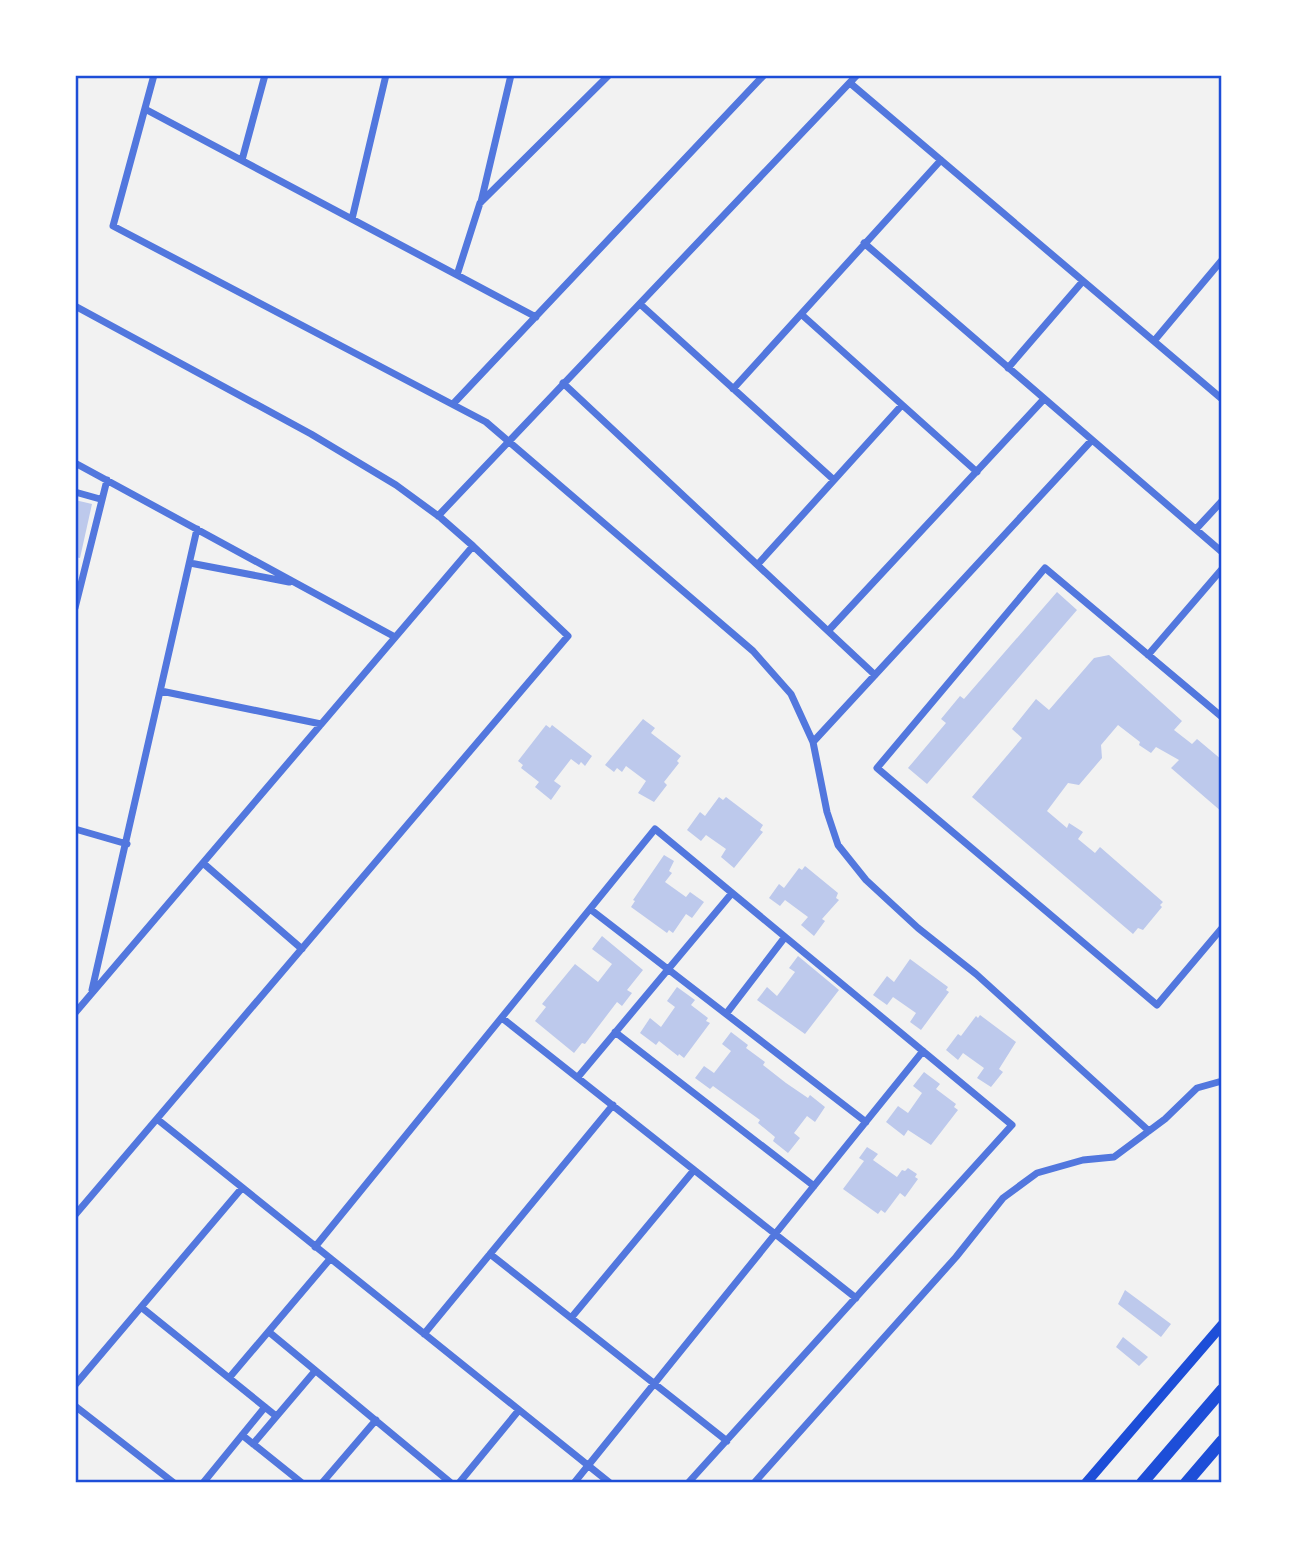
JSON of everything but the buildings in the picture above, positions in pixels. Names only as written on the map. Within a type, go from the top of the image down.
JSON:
[{"type":"highway","points":[[1142,1483],[1222,1390]]},
{"type":"highway","points":[[1186,1483],[1222,1441]]},
{"type":"main road","points":[[1086,1483],[1222,1325]]},
{"type":"street","points":[[154,75],[113,226],[486,422],[753,651],[791,694],[813,742],[827,812],[838,845],[866,880],[918,928],[976,974],[1149,1131]]},
{"type":"street","points":[[242,160],[265,75]]},
{"type":"street","points":[[352,219],[386,75]]},
{"type":"street","points":[[457,275],[480,203],[511,75]]},
{"type":"street","points":[[480,203],[609,75]]},
{"type":"street","points":[[453,404],[764,75]]},
{"type":"street","points":[[438,516],[857,75]]},
{"type":"street","points":[[849,83],[1222,399]]},
{"type":"street","points":[[145,109],[536,317]]},
{"type":"street","points":[[733,389],[941,160]]},
{"type":"street","points":[[864,243],[1222,552]]},
{"type":"street","points":[[1154,341],[1222,260]]},
{"type":"street","points":[[1009,368],[1083,281]]},
{"type":"street","points":[[640,304],[834,480]]},
{"type":"street","points":[[75,306],[396,485],[438,516],[568,636],[75,1215]]},
{"type":"street","points":[[801,314],[977,472]]},
{"type":"street","points":[[563,383],[875,675]]},
{"type":"street","points":[[829,630],[1044,400]]},
{"type":"street","points":[[758,564],[902,405]]},
{"type":"street","points":[[813,742],[1092,440]]},
{"type":"street","points":[[75,463],[395,637]]},
{"type":"street","points":[[75,608],[100,499],[107,480]]},
{"type":"street","points":[[75,492],[100,499]]},
{"type":"street","points":[[1196,530],[1222,501]]},
{"type":"street","points":[[91,994],[197,529]]},
{"type":"street","points":[[75,1013],[472,546]]},
{"type":"street","points":[[190,563],[298,584]]},
{"type":"street","points":[[1222,717],[1045,568],[877,768],[1157,1005],[1222,928]]},
{"type":"street","points":[[1148,655],[1222,569]]},
{"type":"street","points":[[162,691],[321,724]]},
{"type":"street","points":[[75,829],[127,844]]},
{"type":"street","points":[[315,1247],[655,829],[1012,1125],[688,1483]]},
{"type":"street","points":[[203,863],[302,948]]},
{"type":"street","points":[[578,1077],[732,893]]},
{"type":"street","points":[[590,909],[866,1122]]},
{"type":"street","points":[[726,1014],[785,937]]},
{"type":"street","points":[[502,1018],[856,1298]]},
{"type":"street","points":[[615,1032],[814,1186]]},
{"type":"street","points":[[574,1483],[923,1051]]},
{"type":"street","points":[[754,1483],[956,1257],[1003,1198],[1037,1173],[1083,1160],[1114,1157],[1149,1131],[1197,1088],[1222,1081]]},
{"type":"street","points":[[424,1334],[613,1105]]},
{"type":"street","points":[[156,1119],[610,1483]]},
{"type":"street","points":[[571,1318],[694,1170]]},
{"type":"street","points":[[75,1385],[242,1188]]},
{"type":"street","points":[[490,1254],[727,1441]]},
{"type":"street","points":[[229,1378],[330,1259]]},
{"type":"street","points":[[141,1307],[276,1416]]},
{"type":"street","points":[[268,1332],[451,1483]]},
{"type":"street","points":[[253,1444],[315,1371]]},
{"type":"street","points":[[75,1405],[174,1483]]},
{"type":"street","points":[[203,1483],[265,1407]]},
{"type":"street","points":[[459,1483],[519,1410]]},
{"type":"street","points":[[322,1483],[376,1420]]},
{"type":"street","points":[[242,1435],[302,1483]]}]
